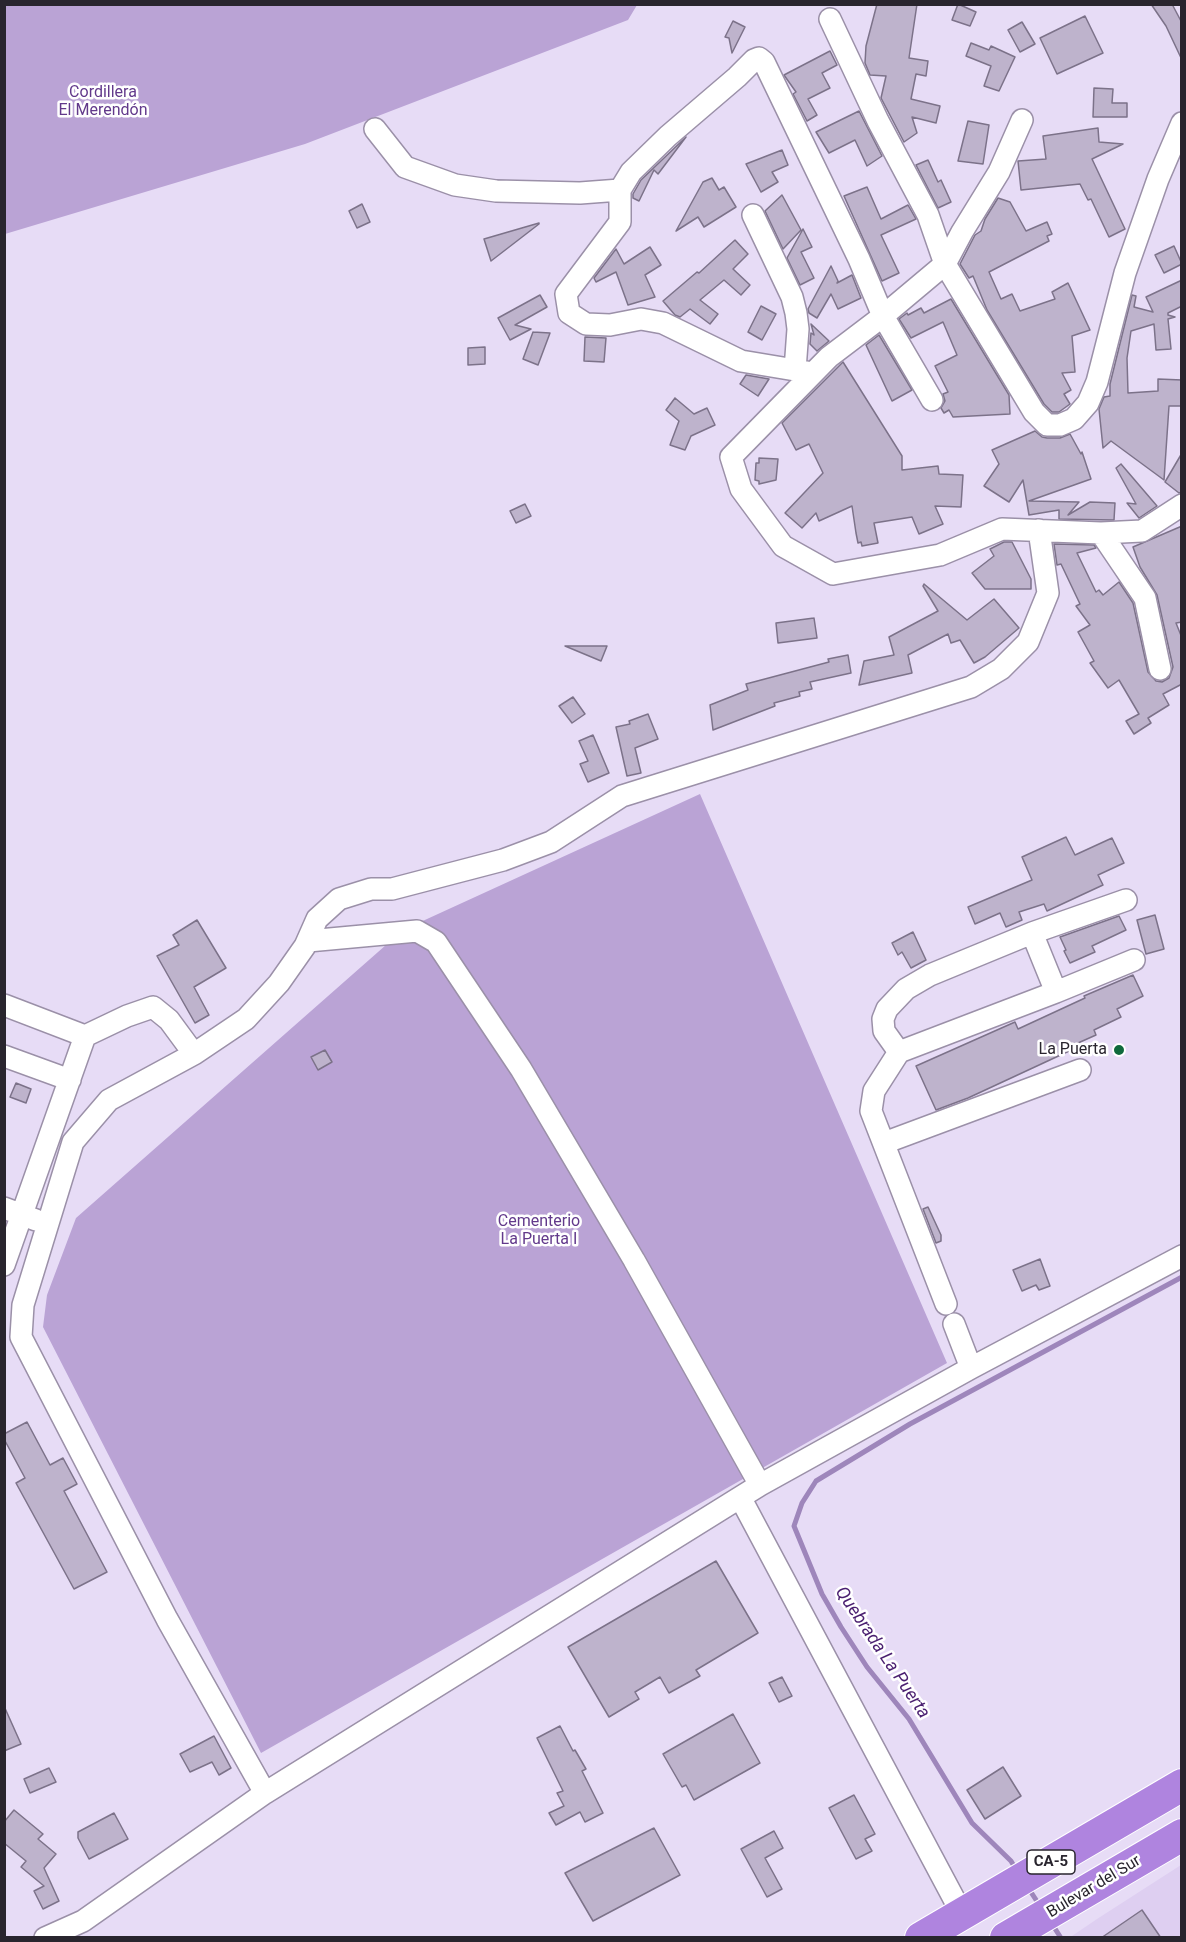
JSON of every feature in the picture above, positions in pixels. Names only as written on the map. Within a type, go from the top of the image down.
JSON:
[{"type":"highway","name":"CA-5","points":[[921,1938],[961,1912],[1182,1785]]},
{"type":"highway","name":"Bulevar del Sur","points":[[1006,1938],[1182,1835]]},
{"type":"highway","points":[[1049,1863],[1040,1872],[1038,1885],[1043,1897],[1054,1904],[1063,1906]]},
{"type":"highway","points":[[961,1912],[979,1917],[1063,1906]]},
{"type":"street","points":[[830,19],[878,121],[928,215],[945,264],[1034,412],[1047,425],[1060,425],[1074,419],[1088,403],[1097,382],[1125,273],[1158,179],[1182,123]]},
{"type":"street","points":[[804,372],[741,361],[663,322],[641,319],[610,325],[586,324],[569,313],[566,294],[620,222],[620,190],[631,172],[650,152],[759,58],[764,62],[859,259],[883,316],[932,400]]},
{"type":"street","points":[[1022,120],[999,172],[945,264],[883,316],[829,357],[804,372],[731,457],[741,489],[783,546],[833,574],[940,555],[1002,529],[1101,533],[1142,531],[1182,506]]},
{"type":"street","points":[[375,129],[405,167],[455,185],[496,191],[580,193],[620,190]]},
{"type":"street","points":[[753,215],[792,297],[804,372]]},
{"type":"street","points":[[265,1792],[167,1619],[21,1337],[23,1305],[73,1142],[109,1100],[194,1054],[246,1019],[279,983],[308,940],[318,919],[339,899],[371,889],[392,890],[503,860],[551,842],[622,796],[971,687],[1001,669],[1028,642],[1048,593],[1039,530]]},
{"type":"street","points":[[1101,533],[1145,598],[1160,669]]},
{"type":"street","points":[[898,1052],[884,1031],[883,1019],[887,1009],[906,989],[930,975],[1032,933],[1126,900]]},
{"type":"street","points":[[308,940],[417,931],[436,942],[521,1069],[634,1260],[760,1485]]},
{"type":"street","points":[[1032,933],[1056,992]]},
{"type":"street","points":[[946,1304],[870,1111],[874,1090],[898,1052],[1134,960]]},
{"type":"street","points":[[4,1005],[85,1036]]},
{"type":"street","points":[[4,1265],[14,1212],[70,1080],[85,1036],[127,1016],[153,1007],[169,1020],[194,1054]]},
{"type":"street","points":[[4,1056],[70,1080]]},
{"type":"street","points":[[884,1143],[1080,1070]]},
{"type":"street","points":[[14,1212],[48,1224]]},
{"type":"street","points":[[45,1938],[83,1921],[265,1792],[741,1499],[760,1485],[971,1368],[1182,1256]]},
{"type":"street","points":[[954,1324],[971,1368]]},
{"type":"street","points":[[741,1499],[961,1912]]},
{"type":"shaded area","points":[[1181,1865],[1181,1937],[1069,1938],[1097,1919]]},
{"type":"green space","name":"Cordillera El Merendón","points":[[5,4],[637,5],[628,20],[305,144],[5,234]]},
{"type":"green space","name":"Cementerio La Puerta I","points":[[700,794],[947,1363],[261,1753],[43,1327],[47,1295],[76,1218],[403,930]]},
{"type":"building","points":[[877,4],[917,4],[909,58],[928,61],[926,76],[916,74],[911,99],[940,106],[936,123],[912,117],[917,133],[904,142],[881,98],[886,76],[870,75],[865,63],[866,46]]},
{"type":"building","points":[[958,4],[976,12],[970,26],[952,20]]},
{"type":"building","points":[[1151,4],[1172,4],[1182,23],[1182,60],[1166,26]]},
{"type":"building","points":[[1085,16],[1103,53],[1057,74],[1040,38]]},
{"type":"building","points":[[733,21],[745,27],[732,53],[729,38],[725,37]]},
{"type":"building","points":[[1022,22],[1035,44],[1020,52],[1008,30]]},
{"type":"building","points":[[971,43],[989,50],[991,46],[1015,57],[999,91],[984,86],[991,66],[966,56]]},
{"type":"building","points":[[830,51],[837,65],[822,73],[830,88],[808,99],[817,115],[807,121],[793,94],[796,92],[784,75]]},
{"type":"building","points":[[1094,88],[1113,89],[1112,103],[1127,103],[1127,117],[1093,117]]},
{"type":"building","points":[[859,111],[882,156],[867,166],[855,140],[829,153],[816,132]]},
{"type":"building","points":[[968,121],[989,125],[983,164],[958,161]]},
{"type":"building","points":[[1098,128],[1099,142],[1123,144],[1092,159],[1125,229],[1109,237],[1091,199],[1088,200],[1080,184],[1021,190],[1018,161],[1046,159],[1043,136]]},
{"type":"building","points":[[686,137],[658,174],[654,170],[639,201],[633,198],[641,180]]},
{"type":"building","points":[[782,150],[788,165],[772,172],[778,182],[761,192],[746,164]]},
{"type":"building","points":[[928,160],[951,202],[938,208],[916,165]]},
{"type":"building","points":[[712,178],[719,190],[724,187],[736,207],[704,227],[698,217],[676,231],[703,182]]},
{"type":"building","points":[[867,187],[881,219],[908,205],[916,219],[881,235],[899,273],[882,281],[844,196]]},
{"type":"building","points":[[782,195],[801,230],[783,249],[765,211]]},
{"type":"building","points":[[998,198],[1010,202],[1026,231],[1047,222],[1052,234],[1047,236],[1049,241],[989,272],[1001,299],[1012,294],[1020,311],[1055,299],[1052,292],[1068,283],[1090,330],[1072,336],[1075,372],[1062,373],[1071,390],[1064,394],[1070,404],[1059,412],[1052,412],[1044,404],[987,310],[973,276],[969,278],[960,264]]},
{"type":"building","points":[[362,204],[370,222],[357,228],[349,211]]},
{"type":"building","points":[[539,224],[491,261],[484,239]]},
{"type":"building","points":[[803,229],[812,247],[801,252],[814,278],[800,285],[787,258]]},
{"type":"building","points":[[735,240],[748,254],[733,269],[750,285],[741,295],[724,280],[700,300],[718,314],[710,324],[690,309],[680,317],[675,315],[663,301],[697,272],[699,273]]},
{"type":"building","points":[[1174,246],[1182,264],[1164,273],[1155,255]]},
{"type":"building","points":[[650,247],[661,265],[645,275],[655,297],[628,305],[616,272],[596,282],[594,278],[616,249],[624,264]]},
{"type":"building","points":[[831,266],[837,283],[852,275],[861,298],[838,309],[831,294],[817,318],[809,313],[808,309]]},
{"type":"building","points":[[1182,280],[1182,306],[1168,313],[1175,317],[1168,319],[1171,349],[1156,350],[1154,324],[1131,331],[1127,358],[1128,393],[1158,391],[1158,379],[1182,380],[1182,406],[1169,406],[1164,480],[1111,441],[1103,448],[1099,409],[1104,397],[1110,396],[1110,384],[1132,295],[1136,296],[1134,307],[1153,312],[1146,297]]},
{"type":"building","points":[[540,295],[547,307],[515,325],[531,329],[510,340],[498,318]]},
{"type":"building","points":[[951,299],[1009,395],[1010,414],[953,417],[949,410],[944,413],[941,408],[945,401],[943,394],[948,392],[935,366],[957,355],[943,322],[911,338],[899,319],[921,308],[924,313]]},
{"type":"building","points":[[761,306],[776,314],[762,340],[748,332]]},
{"type":"building","points":[[811,324],[829,341],[817,351],[810,344],[811,333],[814,335]]},
{"type":"building","points":[[533,332],[550,333],[538,365],[523,359]]},
{"type":"building","points":[[879,335],[912,390],[892,401],[866,345]]},
{"type":"building","points":[[585,337],[606,338],[604,362],[584,361]]},
{"type":"building","points":[[485,347],[485,364],[468,365],[468,348]]},
{"type":"building","points":[[843,362],[902,456],[902,470],[938,466],[939,474],[963,475],[961,507],[935,506],[943,524],[919,534],[912,517],[874,523],[878,543],[862,546],[861,542],[858,543],[852,506],[819,521],[816,513],[802,528],[785,513],[823,473],[809,444],[796,450],[782,423]]},
{"type":"building","points":[[746,375],[769,379],[758,396],[740,384]]},
{"type":"building","points":[[675,398],[694,414],[707,408],[715,425],[691,436],[685,450],[670,445],[679,421],[666,410]]},
{"type":"building","points":[[1035,431],[1047,438],[1060,438],[1070,434],[1081,454],[1082,452],[1091,479],[1029,501],[1079,502],[1068,515],[1090,502],[1115,503],[1114,520],[1059,519],[1059,510],[1029,515],[1023,480],[1009,502],[984,486],[999,464],[992,450]]},
{"type":"building","points":[[1182,453],[1182,492],[1179,493],[1165,482]]},
{"type":"building","points":[[759,458],[778,459],[776,480],[759,484],[759,481],[755,480],[756,463],[759,463]]},
{"type":"building","points":[[1121,464],[1157,506],[1139,518],[1127,503],[1136,504],[1116,468]]},
{"type":"building","points":[[525,504],[531,516],[516,523],[510,511]]},
{"type":"building","points":[[1182,526],[1182,622],[1176,623],[1182,638],[1182,684],[1163,694],[1169,705],[1148,718],[1151,723],[1134,734],[1126,721],[1139,714],[1119,680],[1108,688],[1090,663],[1094,661],[1078,632],[1090,625],[1076,606],[1080,604],[1061,564],[1057,565],[1054,544],[1094,545],[1096,548],[1077,553],[1096,592],[1099,590],[1103,595],[1119,582],[1133,603],[1148,672],[1156,681],[1162,682],[1169,678],[1173,667],[1157,595],[1140,567],[1133,547]]},
{"type":"building","points":[[1004,542],[1012,542],[1031,579],[1031,589],[985,589],[972,573],[994,556],[990,549]]},
{"type":"building","points":[[924,584],[967,620],[994,599],[1019,628],[985,657],[974,663],[960,640],[951,643],[948,634],[908,655],[912,673],[859,685],[864,661],[894,655],[889,637],[938,611],[923,586]]},
{"type":"building","points":[[814,618],[817,638],[778,643],[776,623]]},
{"type":"building","points":[[565,646],[607,646],[601,661]]},
{"type":"building","points":[[848,655],[851,673],[810,682],[812,689],[799,692],[800,696],[774,703],[775,706],[713,730],[710,705],[748,690],[746,684]]},
{"type":"building","points":[[573,697],[585,714],[572,723],[559,706]]},
{"type":"building","points":[[648,714],[658,739],[635,748],[641,773],[627,776],[616,727],[630,724],[629,721]]},
{"type":"building","points":[[593,735],[609,773],[588,782],[580,764],[588,761],[579,741]]},
{"type":"building","points":[[1066,837],[1075,855],[1112,838],[1124,863],[1098,875],[1103,885],[1047,911],[1044,904],[1019,912],[1022,920],[1006,927],[1000,913],[975,924],[968,907],[1032,880],[1022,857]]},
{"type":"building","points":[[1155,915],[1164,949],[1146,954],[1137,920]]},
{"type":"building","points":[[1119,916],[1126,930],[1092,946],[1095,952],[1070,963],[1060,937]]},
{"type":"building","points":[[197,920],[226,968],[194,987],[209,1015],[195,1023],[157,956],[179,945],[173,935]]},
{"type":"building","points":[[913,932],[926,960],[911,968],[902,952],[898,955],[892,943]]},
{"type":"building","points":[[1133,975],[1143,996],[1117,1009],[1121,1017],[1094,1030],[1096,1035],[1078,1043],[1080,1046],[968,1098],[936,1110],[916,1066],[1015,1022],[1018,1029],[1085,998],[1084,996]]},
{"type":"building","points":[[325,1050],[332,1062],[318,1070],[311,1057]]},
{"type":"building","points":[[16,1083],[31,1089],[26,1103],[10,1097]]},
{"type":"building","points":[[928,1207],[941,1235],[941,1241],[936,1243],[923,1209]]},
{"type":"building","points":[[1040,1259],[1050,1286],[1039,1290],[1036,1285],[1022,1291],[1013,1270]]},
{"type":"building","points":[[27,1422],[50,1465],[63,1458],[77,1484],[64,1491],[107,1572],[74,1589],[16,1483],[25,1478],[4,1439],[4,1434]]},
{"type":"building","points":[[716,1561],[758,1633],[696,1670],[700,1676],[669,1693],[660,1677],[635,1692],[639,1699],[609,1717],[568,1647]]},
{"type":"building","points":[[782,1677],[792,1696],[779,1702],[769,1683]]},
{"type":"building","points":[[4,1706],[21,1744],[4,1751]]},
{"type":"building","points":[[733,1714],[760,1763],[694,1800],[686,1785],[682,1787],[663,1754]]},
{"type":"building","points":[[560,1726],[573,1751],[575,1750],[586,1769],[582,1771],[603,1813],[585,1822],[580,1812],[556,1825],[549,1813],[564,1806],[557,1793],[563,1791],[537,1738]]},
{"type":"building","points":[[214,1736],[231,1768],[219,1775],[212,1762],[190,1772],[180,1754]]},
{"type":"building","points":[[1003,1767],[1021,1796],[985,1819],[967,1790]]},
{"type":"building","points":[[49,1768],[56,1782],[30,1793],[24,1779]]},
{"type":"building","points":[[854,1795],[875,1834],[865,1839],[872,1851],[856,1859],[829,1808]]},
{"type":"building","points":[[14,1810],[43,1834],[38,1839],[56,1854],[44,1868],[59,1901],[43,1909],[34,1891],[44,1886],[21,1867],[26,1861],[4,1843],[4,1822]]},
{"type":"building","points":[[114,1813],[128,1839],[89,1859],[78,1838],[78,1832]]},
{"type":"building","points":[[654,1828],[680,1875],[593,1921],[565,1873]]},
{"type":"building","points":[[774,1831],[783,1848],[765,1858],[782,1889],[767,1897],[741,1849]]},
{"type":"building","points":[[1142,1910],[1161,1938],[1101,1938]]},
{"type":"waterway","name":"Quebrada La Puerta","points":[[1017,1871],[1011,1861],[972,1823],[909,1719],[867,1667],[841,1627],[822,1594],[794,1526],[802,1503],[816,1481],[910,1424],[1182,1277]]},
{"type":"waterway","name":"Quebrada La Puerta","points":[[1027,1886],[1040,1906]]},
{"type":"waterway","name":"Quebrada La Puerta","points":[[1052,1924],[1061,1938]]},
{"type":"place","name":"La Puerta","points":[[1119,1050]]}]
